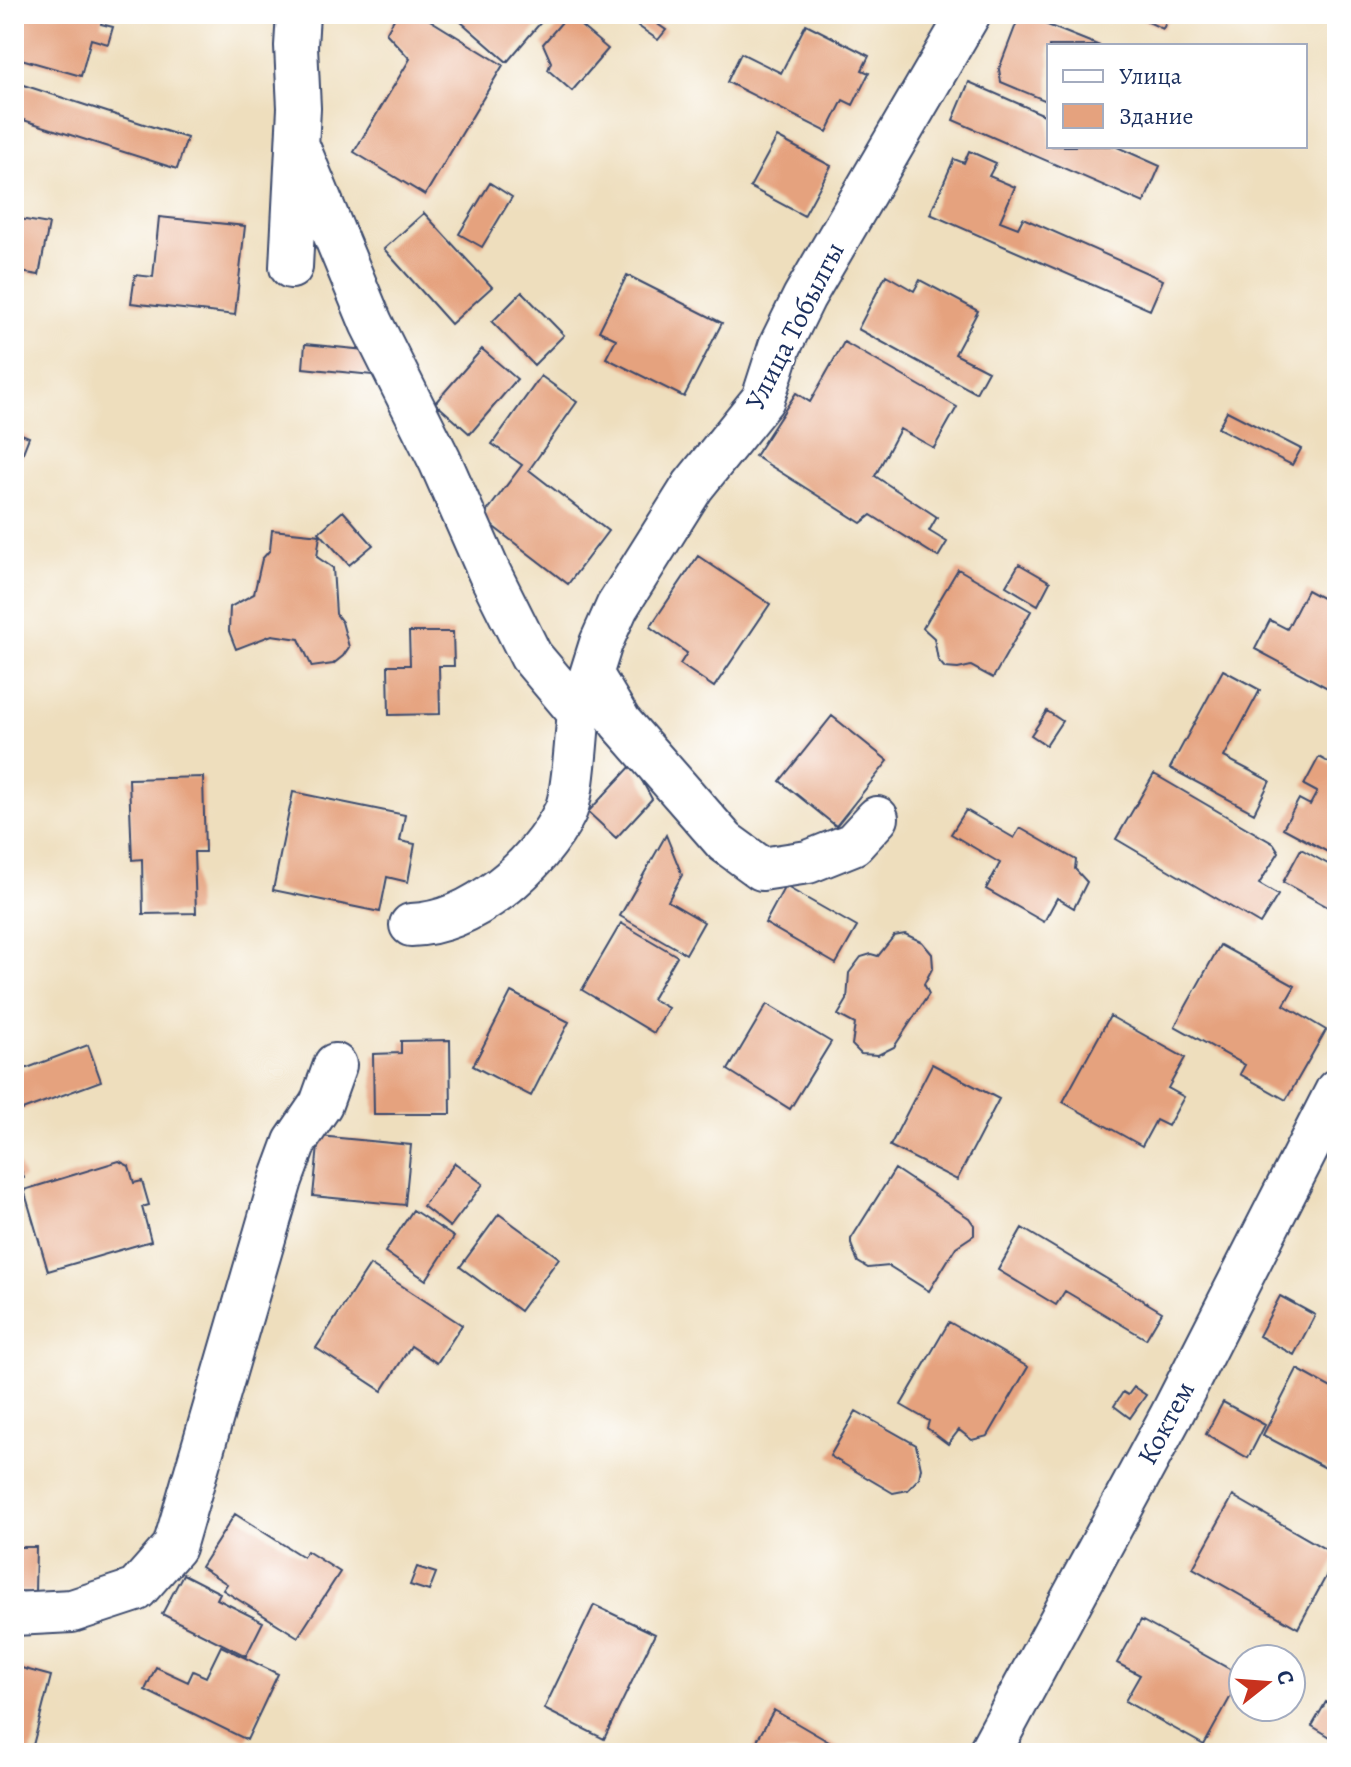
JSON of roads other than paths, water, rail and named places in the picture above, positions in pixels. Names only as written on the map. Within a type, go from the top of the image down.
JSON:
[{"type":"street","points":[[291,267],[298,146],[298,14]]},
{"type":"street","name":"Улица Тобылгы","points":[[411,925],[428,924],[466,912],[504,887],[539,850],[566,810],[585,694],[601,643],[617,607],[693,486],[763,399],[780,346],[804,297],[969,14]]},
{"type":"street","points":[[298,146],[371,323],[440,461],[489,572],[531,656],[620,722],[725,842],[762,869],[808,862],[853,844],[877,818]]},
{"type":"street","points":[[14,1614],[72,1611],[136,1590],[174,1547],[281,1180],[295,1142],[321,1104],[335,1065]]},
{"type":"street","name":"Коктем","points":[[989,1753],[1172,1414],[1337,1090]]}]
